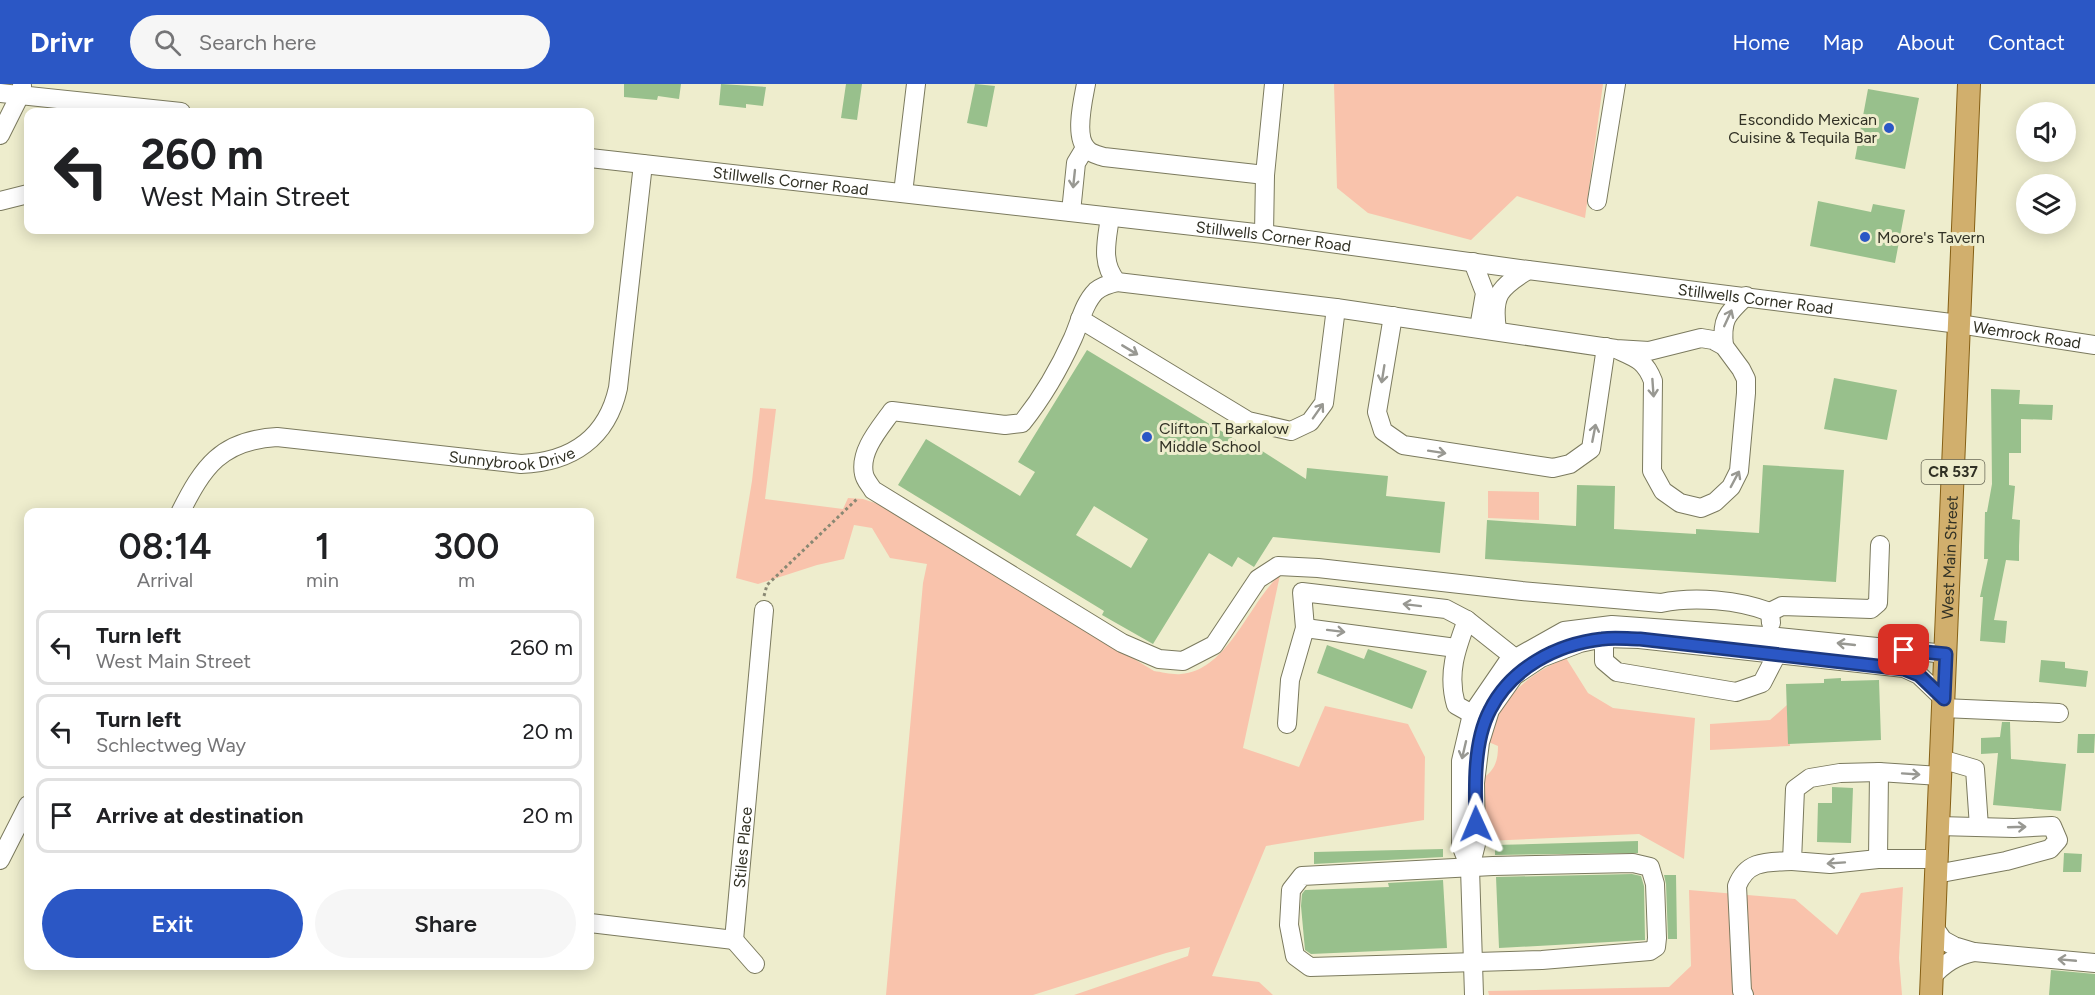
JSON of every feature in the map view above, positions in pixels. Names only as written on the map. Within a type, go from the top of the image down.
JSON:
[{"type":"main road","name":"West Main Street","points":[[1931,986],[1969,84]]},
{"type":"street","points":[[903,193],[916,84]]},
{"type":"street","points":[[1086,84],[1080,123],[1081,141],[1085,148],[1093,154],[1265,175]]},
{"type":"street","points":[[1264,234],[1265,175],[1274,84]]},
{"type":"street","points":[[1598,201],[1616,84]]},
{"type":"street","points":[[0,135],[21,89]]},
{"type":"street","points":[[0,93],[21,89],[121,108]]},
{"type":"street","points":[[1071,212],[1076,163],[1085,148]]},
{"type":"street","name":"Stillwells Corner Road","points":[[594,158],[1264,234],[1959,324]]},
{"type":"street","name":"Sunnybrook Drive","points":[[183,508],[202,473],[213,461],[236,446],[264,438],[277,437],[521,464],[557,459],[582,447],[610,414],[618,388],[643,164]]},
{"type":"street","points":[[0,201],[24,195]]},
{"type":"street","points":[[1110,217],[1105,252],[1107,265],[1117,282]]},
{"type":"street","points":[[1473,262],[1485,292],[1488,329]]},
{"type":"street","points":[[1488,329],[1495,301],[1502,290],[1512,280],[1528,270]]},
{"type":"street","points":[[1611,348],[1641,361],[1648,368],[1653,381],[1652,471],[1663,492],[1680,503],[1701,508],[1714,502],[1731,487],[1739,471],[1746,379],[1724,346],[1713,340],[1701,338],[1649,351],[1611,348],[1336,308],[1117,282],[1102,286],[1087,303],[1073,338],[1035,407],[1022,423],[1005,425],[892,411],[872,438],[863,464],[864,476],[873,490],[1122,643],[1159,659],[1183,661],[1214,645],[1258,579],[1278,566],[1318,568],[1522,591],[1661,603],[1682,599],[1752,605],[1770,612],[1782,606],[1871,609],[1878,603],[1880,545]]},
{"type":"street","points":[[1724,346],[1723,331],[1729,313],[1746,296]]},
{"type":"street","points":[[1080,319],[1248,421],[1291,431],[1310,422],[1324,403],[1336,308]]},
{"type":"street","points":[[1393,316],[1377,412],[1383,431],[1402,445],[1433,452],[1554,468],[1570,464],[1591,449],[1611,348]]},
{"type":"street","name":"Wemrock Road","points":[[1959,324],[2095,345]]},
{"type":"street","points":[[1287,724],[1290,680],[1305,628],[1302,592],[1446,609],[1467,620],[1519,664]]},
{"type":"street","name":"Stiles Place","points":[[734,940],[764,609]]},
{"type":"street","points":[[1604,632],[1604,661],[1617,672],[1736,692],[1762,683],[1775,643],[1770,612]]},
{"type":"street","points":[[1467,620],[1454,654],[1452,690],[1456,705],[1472,714]]},
{"type":"street","points":[[1474,995],[1470,868],[1476,844],[1475,783],[1480,742],[1490,710],[1514,676],[1519,664],[1564,631],[1604,632],[1612,625],[1775,643],[1946,654]]},
{"type":"street","points":[[1305,628],[1456,648]]},
{"type":"street","points":[[1775,643],[1904,669],[1919,675],[1944,704],[2059,713]]},
{"type":"street","points":[[1470,868],[1461,845],[1461,761],[1472,714],[1507,663],[1519,664]]},
{"type":"street","points":[[1792,861],[1795,789],[1810,778],[1840,773],[1941,768],[1975,770],[1979,827]]},
{"type":"street","points":[[1878,859],[1879,772]]},
{"type":"street","points":[[1744,995],[1737,886],[1741,876],[1750,867],[1767,862],[1792,861],[1830,864],[1878,859],[1936,866],[2006,861],[2050,849],[2058,840],[2052,826],[1938,826]]},
{"type":"street","points":[[0,860],[23,829]]},
{"type":"street","points":[[1610,863],[1645,864],[1650,867],[1655,884],[1657,927],[1656,947],[1650,951],[1542,960],[1473,962],[1310,967],[1294,957],[1289,925],[1291,890],[1302,876],[1493,866],[1610,863]]},
{"type":"street","points":[[594,924],[734,940],[754,964]]},
{"type":"street","points":[[1934,927],[1943,940],[1974,952],[2095,963]]},
{"type":"street","points":[[1931,986],[1940,968],[1951,960],[1974,952]]},
{"type":"path","points":[[764,609],[767,585],[870,486]]},
{"type":"shaded area","points":[[1334,84],[1603,84],[1585,218],[1517,196],[1471,240],[1368,213],[1337,188]]},
{"type":"shaded area","points":[[760,408],[776,409],[765,499],[843,509],[848,498],[863,499],[881,505],[1154,671],[1181,674],[1198,670],[1212,661],[1237,633],[1258,601],[1280,575],[1243,748],[1299,767],[1325,706],[1408,724],[1425,757],[1424,820],[1266,846],[1212,976],[1259,982],[1273,995],[1074,995],[1188,956],[1190,947],[1033,995],[886,995],[923,583],[927,564],[890,558],[872,528],[854,525],[844,559],[758,584],[736,578],[752,481]]},
{"type":"shaded area","points":[[1488,491],[1539,492],[1539,520],[1488,518]]},
{"type":"shaded area","points":[[1566,658],[1588,693],[1613,708],[1695,718],[1684,859],[1639,834],[1485,841],[1482,779],[1493,769],[1498,751],[1498,746],[1486,741],[1492,726],[1516,690],[1539,672]]},
{"type":"shaded area","points":[[1787,705],[1790,746],[1710,750],[1710,724],[1770,720]]},
{"type":"shaded area","points":[[1903,887],[1899,958],[1902,995],[1489,995],[1488,991],[1669,987],[1691,966],[1689,890],[1795,899],[1837,935],[1861,893]]},
{"type":"building","points":[[624,84],[681,84],[679,99],[658,96],[657,100],[624,97]]},
{"type":"building","points":[[721,84],[766,87],[763,106],[746,104],[746,108],[719,105]]},
{"type":"building","points":[[846,84],[862,84],[857,120],[841,118]]},
{"type":"building","points":[[975,84],[995,86],[987,127],[967,123]]},
{"type":"building","points":[[1868,89],[1919,98],[1905,169],[1855,159]]},
{"type":"building","points":[[1818,201],[1871,212],[1873,204],[1905,210],[1895,263],[1810,246]]},
{"type":"building","points":[[1087,350],[1236,440],[1232,447],[1257,453],[1259,449],[1306,479],[1307,468],[1388,476],[1386,496],[1445,502],[1440,553],[1273,537],[1254,567],[1238,557],[1232,567],[1209,553],[1153,644],[1102,615],[1104,611],[898,485],[926,439],[1020,496],[1035,472],[1018,462]],"holes":[[[1094,506],[1148,539],[1131,568],[1076,535]]]},
{"type":"building","points":[[1834,378],[1897,390],[1887,440],[1824,429]]},
{"type":"building","points":[[1991,389],[2020,390],[2019,404],[2053,405],[2052,420],[2021,419],[2021,453],[2009,453],[2009,485],[2015,486],[2012,519],[2020,520],[2019,561],[2006,560],[1994,620],[2007,621],[2005,643],[1980,641],[1983,597],[1980,597],[1988,559],[1984,559],[1985,512],[1987,512],[1992,484]]},
{"type":"building","points":[[1763,465],[1844,470],[1836,582],[1485,559],[1487,520],[1576,526],[1577,485],[1615,486],[1614,529],[1696,534],[1696,529],[1759,533]]},
{"type":"building","points":[[1327,645],[1364,659],[1368,649],[1427,671],[1412,709],[1317,673]]},
{"type":"building","points":[[2041,660],[2065,662],[2065,668],[2088,671],[2086,687],[2039,682]]},
{"type":"building","points":[[1841,678],[1841,681],[1879,680],[1881,740],[1788,744],[1786,684],[1824,683],[1824,679]]},
{"type":"building","points":[[2002,722],[2010,722],[2011,759],[2066,764],[2061,811],[1993,805],[1998,753],[1981,754],[1981,738],[2000,737]]},
{"type":"building","points":[[2078,734],[2095,734],[2094,753],[2077,753]]},
{"type":"building","points":[[1832,787],[1853,788],[1851,843],[1817,842],[1818,803],[1832,803]]},
{"type":"building","points":[[1638,841],[1638,853],[1495,855],[1495,845]]},
{"type":"building","points":[[1443,849],[1443,857],[1314,864],[1314,852]]},
{"type":"building","points":[[2064,853],[2082,854],[2081,872],[2063,872]]},
{"type":"building","points":[[1632,874],[1641,876],[1644,886],[1645,940],[1499,948],[1496,877]]},
{"type":"building","points":[[1664,875],[1676,875],[1677,939],[1668,939]]},
{"type":"building","points":[[1443,880],[1447,948],[1311,954],[1305,950],[1301,906],[1302,894],[1305,890],[1389,887],[1388,883]]},
{"type":"building","points":[[2051,970],[2095,974],[2095,995],[2049,995]]},
{"type":"place","name":"Escondido Mexican Cuisine & Tequila Bar","points":[[1889,128]]},
{"type":"place","name":"Moore's Tavern","points":[[1865,237]]},
{"type":"place","name":"Clifton T Barkalow Middle School","points":[[1147,437]]},
{"type":"route","points":[[1476,824],[1475,783],[1480,742],[1490,710],[1514,676],[1541,658],[1580,643],[1604,638],[1640,639],[1904,669],[1919,675],[1944,699],[1946,654],[1904,650]]}]
